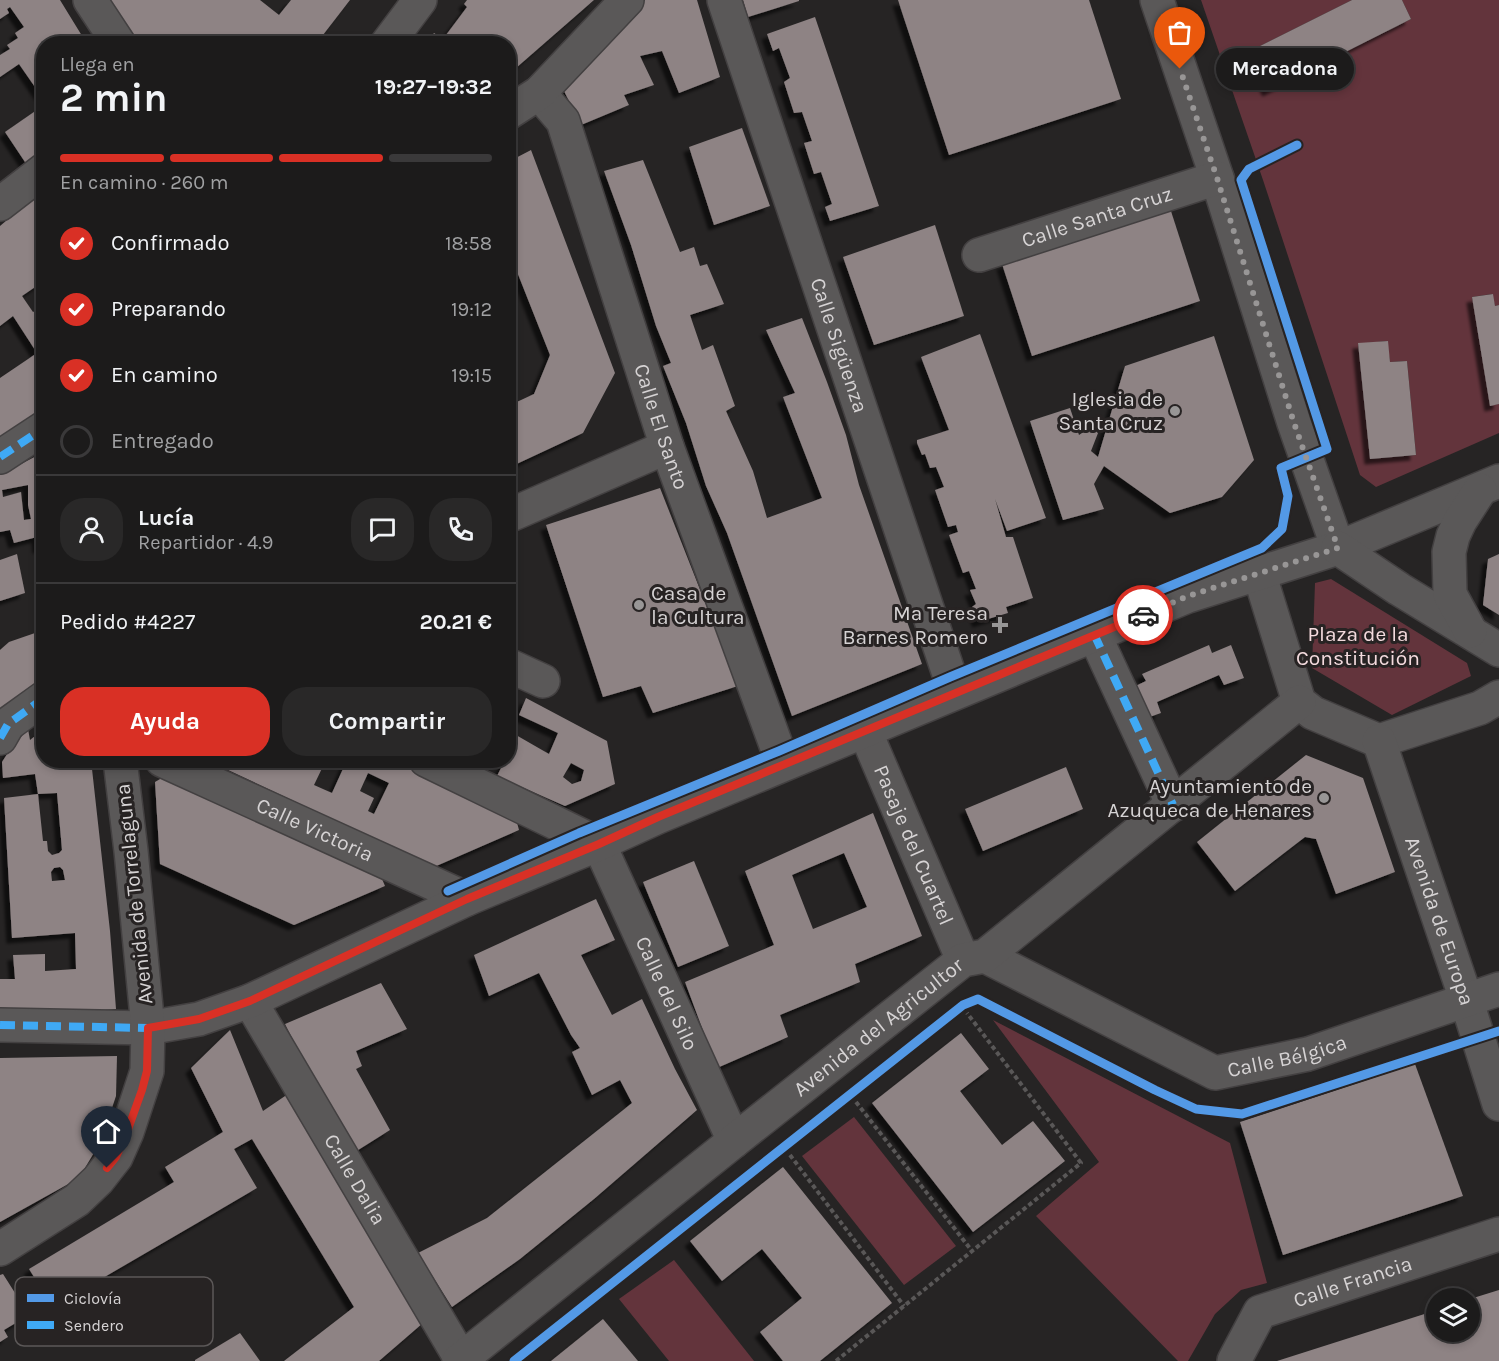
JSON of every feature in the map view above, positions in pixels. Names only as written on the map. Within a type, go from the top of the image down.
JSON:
[{"type":"street","points":[[90,0],[114,36]]},
{"type":"street","points":[[393,36],[420,0]]},
{"type":"street","points":[[516,108],[539,93],[627,0]]},
{"type":"street","name":"Calle Sigüenza","points":[[724,0],[955,692]]},
{"type":"street","points":[[1157,0],[1217,178],[1294,423],[1338,548],[1399,589],[1499,650]]},
{"type":"street","name":"Calle El Santo","points":[[539,93],[562,121],[667,447],[783,764]]},
{"type":"street","points":[[0,204],[36,176]]},
{"type":"street","name":"Calle Santa Cruz","points":[[979,255],[1217,178]]},
{"type":"street","points":[[0,457],[36,433]]},
{"type":"street","points":[[516,513],[667,447]]},
{"type":"street","points":[[0,1025],[148,1028],[199,1019],[250,1001],[467,899],[955,692],[1188,596],[1338,548],[1489,485]]},
{"type":"street","points":[[1471,633],[1450,594],[1449,552],[1460,521],[1489,485]]},
{"type":"street","points":[[1259,573],[1299,702],[1313,713],[1379,741],[1480,708],[1499,697]]},
{"type":"street","points":[[1095,634],[1173,805]]},
{"type":"street","points":[[516,668],[543,681]]},
{"type":"street","name":"Avenida del Agricultor","points":[[460,1360],[734,1141],[1173,805],[1299,702]]},
{"type":"street","points":[[0,738],[8,724],[36,704]]},
{"type":"street","name":"Pasaje del Cuartel","points":[[865,731],[974,958]]},
{"type":"street","name":"Avenida de Europa","points":[[1379,741],[1499,1104]]},
{"type":"street","name":"Avenida de Torrelaguna","points":[[0,1249],[77,1200],[98,1180],[116,1157],[127,1132],[147,1071],[148,1028],[121,768]]},
{"type":"street","name":"Calle Victoria","points":[[180,768],[467,899]]},
{"type":"street","points":[[442,768],[599,844]]},
{"type":"street","name":"Calle del Silo","points":[[599,844],[734,1141]]},
{"type":"street","name":"Calle Bélgica","points":[[974,958],[1215,1073],[1308,1054],[1499,989]]},
{"type":"street","name":"Calle Dalia","points":[[250,1001],[460,1360]]},
{"type":"street","name":"Calle Francia","points":[[1234,1361],[1260,1312],[1499,1234]]},
{"type":"path","points":[[836,1361],[1082,1163],[966,1006]]},
{"type":"path","points":[[856,1102],[972,1251]]},
{"type":"path","points":[[789,1155],[904,1306]]},
{"type":"green space","points":[[1201,0],[1352,0],[1248,52],[1268,91],[1411,19],[1402,0],[1499,0],[1499,305],[1495,306],[1492,294],[1472,297],[1490,405],[1499,404],[1499,433],[1376,487],[1360,475]],"holes":[[[1387,341],[1390,362],[1407,361],[1416,455],[1370,459],[1358,344]]]},
{"type":"green space","name":"Plaza de la Constitución","points":[[1331,579],[1467,663],[1471,676],[1392,715],[1312,668],[1315,583]]},
{"type":"green space","points":[[993,1020],[1230,1143],[1267,1283],[1241,1290],[1215,1314],[1188,1361],[1178,1361],[1036,1216],[1099,1162]]},
{"type":"green space","points":[[854,1117],[956,1246],[904,1285],[802,1156]]},
{"type":"green space","points":[[674,1260],[754,1361],[669,1361],[619,1299]]},
{"type":"building","points":[[0,0],[60,0],[82,36],[36,36],[36,88],[19,64],[0,77],[0,55],[10,49],[7,45],[18,38],[15,33],[24,27],[10,7],[7,9],[9,13],[0,19]]},
{"type":"building","points":[[102,0],[260,0],[279,15],[291,0],[350,0],[322,36],[127,36]]},
{"type":"building","points":[[467,0],[594,0],[516,68],[516,36],[445,36],[467,7],[464,4]]},
{"type":"building","points":[[645,0],[697,0],[720,77],[679,93],[662,51],[640,56],[654,85],[624,95],[629,105],[581,125],[562,87],[623,26]]},
{"type":"building","points":[[743,0],[799,0],[799,1],[748,17]]},
{"type":"building","points":[[898,0],[1089,0],[1121,99],[949,155]]},
{"type":"building","points":[[1352,0],[1402,0],[1411,19],[1268,91],[1248,52]]},
{"type":"building","points":[[815,17],[879,206],[830,221],[825,207],[832,204],[821,172],[814,174],[804,143],[812,141],[802,112],[794,113],[784,82],[790,78],[779,48],[773,51],[767,34]]},
{"type":"building","points":[[36,111],[36,157],[27,165],[5,132]]},
{"type":"building","points":[[742,128],[770,206],[714,225],[689,147]]},
{"type":"building","points":[[531,150],[615,373],[583,433],[516,464],[516,402],[534,394],[550,355],[516,269],[516,158]]},
{"type":"building","points":[[643,160],[680,252],[694,247],[700,266],[707,264],[724,304],[690,315],[702,350],[713,345],[735,406],[726,411],[753,471],[767,518],[822,498],[783,397],[795,393],[766,330],[802,318],[846,435],[859,485],[922,664],[792,716],[727,533],[706,486],[686,423],[663,366],[671,363],[656,326],[631,245],[604,171]]},
{"type":"building","points":[[36,196],[36,286],[22,296],[33,312],[36,310],[36,351],[13,316],[0,326],[0,226]]},
{"type":"building","points":[[1170,208],[1200,301],[1032,356],[1002,264]]},
{"type":"building","points":[[935,225],[964,316],[874,345],[843,257]]},
{"type":"building","points":[[1493,294],[1495,306],[1499,305],[1499,404],[1490,406],[1472,297]]},
{"type":"building","points":[[980,334],[1046,518],[1007,531],[995,499],[1006,537],[1013,537],[1033,598],[1006,607],[1008,613],[978,622],[972,607],[976,604],[970,590],[976,589],[969,571],[963,573],[949,535],[958,532],[956,525],[948,527],[935,490],[944,487],[936,467],[930,468],[925,454],[922,455],[917,440],[949,430],[921,357]]},
{"type":"building","name":"Iglesia de Santa Cruz","points":[[1214,336],[1254,460],[1222,497],[1170,513],[1104,466],[1094,484],[1104,509],[1063,520],[1030,421],[1070,408],[1079,435],[1091,427],[1098,433],[1091,451],[1098,457],[1125,366]]},
{"type":"building","points":[[1388,341],[1390,362],[1407,361],[1416,455],[1370,459],[1358,343]]},
{"type":"building","points":[[36,354],[36,417],[0,442],[0,378]]},
{"type":"building","points":[[36,456],[36,537],[14,543],[10,530],[0,532],[0,475]],"holes":[[[28,485],[31,519],[24,520],[21,492],[3,497],[2,490]]]},
{"type":"building","name":"Casa de la Cultura","points":[[660,488],[738,686],[653,713],[641,686],[603,697],[546,525]]},
{"type":"building","points":[[17,554],[25,593],[0,601],[0,560]]},
{"type":"building","points":[[1499,554],[1499,615],[1483,605],[1488,559]]},
{"type":"building","points":[[35,633],[36,683],[0,718],[0,650],[9,642]]},
{"type":"building","points":[[1209,645],[1212,653],[1231,645],[1244,678],[1224,685],[1219,675],[1157,702],[1161,713],[1141,720],[1127,690],[1146,681],[1142,674]]},
{"type":"building","points":[[526,698],[607,741],[615,784],[565,806],[497,776],[501,768],[516,768],[516,735],[549,754],[558,733],[519,715]],"holes":[[[571,763],[584,770],[581,781],[572,784],[563,777]]]},
{"type":"building","points":[[28,729],[30,740],[36,735],[36,768],[92,768],[116,1009],[0,1017],[0,979],[15,979],[13,955],[45,954],[45,971],[76,969],[75,933],[12,938],[4,798],[38,794],[35,774],[3,778],[2,762]],"holes":[[[57,793],[62,850],[52,855],[48,851],[47,841],[43,841],[38,794]],[[60,867],[63,870],[65,880],[52,881],[51,872],[54,868]]]},
{"type":"building","points":[[1306,755],[1363,778],[1395,872],[1336,894],[1316,839],[1305,837],[1235,891],[1197,842]]},
{"type":"building","points":[[1066,767],[1083,809],[983,851],[965,809]]},
{"type":"building","points":[[224,768],[322,768],[314,785],[332,793],[343,768],[416,768],[515,815],[519,830],[434,867]],"holes":[[[368,773],[389,783],[374,814],[368,811],[374,798],[360,791]]]},
{"type":"building","points":[[167,775],[380,874],[385,886],[294,925],[160,864],[155,782]]},
{"type":"building","points":[[873,813],[922,936],[855,964],[860,982],[780,1015],[788,1037],[717,1068],[685,982],[774,945],[745,871]],"holes":[[[844,853],[867,907],[813,929],[792,875]]]},
{"type":"building","points":[[694,861],[729,946],[678,967],[643,882]]},
{"type":"building","points":[[596,899],[615,940],[581,955],[612,1015],[642,999],[697,1110],[520,1259],[452,1307],[418,1253],[487,1218],[632,1103],[620,1080],[592,1095],[572,1052],[580,1048],[539,973],[489,996],[474,955]]},
{"type":"building","points":[[381,983],[407,1029],[356,1051],[362,1066],[356,1069],[390,1130],[355,1152],[318,1090],[285,1024]]},
{"type":"building","points":[[230,1030],[263,1111],[288,1094],[423,1323],[379,1361],[284,1361],[354,1307],[252,1139],[234,1149],[257,1188],[105,1277],[34,1277],[29,1269],[174,1182],[165,1167],[223,1132],[191,1068]]},
{"type":"building","points":[[961,1033],[989,1069],[960,1091],[1002,1145],[1033,1121],[1065,1161],[973,1232],[872,1103]]},
{"type":"building","points":[[117,1056],[116,1096],[101,1141],[79,1178],[0,1222],[0,1058]]},
{"type":"building","points":[[1415,1064],[1463,1196],[1283,1255],[1240,1122]]},
{"type":"building","points":[[783,1167],[892,1303],[820,1361],[783,1361],[760,1332],[802,1298],[762,1249],[722,1281],[690,1241]]},
{"type":"building","points":[[3,1274],[15,1293],[15,1323],[4,1330],[8,1337],[0,1342],[0,1275]]},
{"type":"building","points":[[1499,1290],[1499,1361],[1277,1361],[1426,1314],[1426,1342],[1480,1342],[1480,1296]]},
{"type":"building","points":[[603,1319],[638,1361],[551,1361]]},
{"type":"building","points":[[240,1333],[260,1361],[195,1361],[195,1360]]},
{"type":"marked path","points":[[0,457],[36,433]]},
{"type":"marked path","points":[[1094,634],[1173,805]]},
{"type":"marked path","points":[[0,738],[8,724],[36,704]]},
{"type":"marked path","points":[[0,1025],[148,1028]]},
{"type":"cycle path","points":[[448,891],[579,833],[1262,548],[1282,529],[1288,496],[1281,468],[1327,449],[1241,180],[1249,169],[1297,145]]},
{"type":"cycle path","points":[[514,1361],[963,1005],[978,999],[1196,1109],[1242,1114],[1499,1031]]},
{"type":"way so far","points":[[1143,615],[1188,596],[1338,548],[1294,423],[1217,178],[1180,69]]},
{"type":"place","name":"Mercadona","points":[[1180,69]]},
{"type":"place","name":"Iglesia de Santa Cruz","points":[[1175,411]]},
{"type":"place","name":"Casa de la Cultura","points":[[639,605]]},
{"type":"place","name":"Mª Teresa Barnes Romero","points":[[1000,625]]},
{"type":"place","name":"Ayuntamiento de Azuqueca de Henares","points":[[1324,798]]},
{"type":"route","points":[[107,1168],[116,1157],[142,1090],[147,1071],[148,1028],[199,1019],[250,1001],[467,899],[1143,615]]}]
